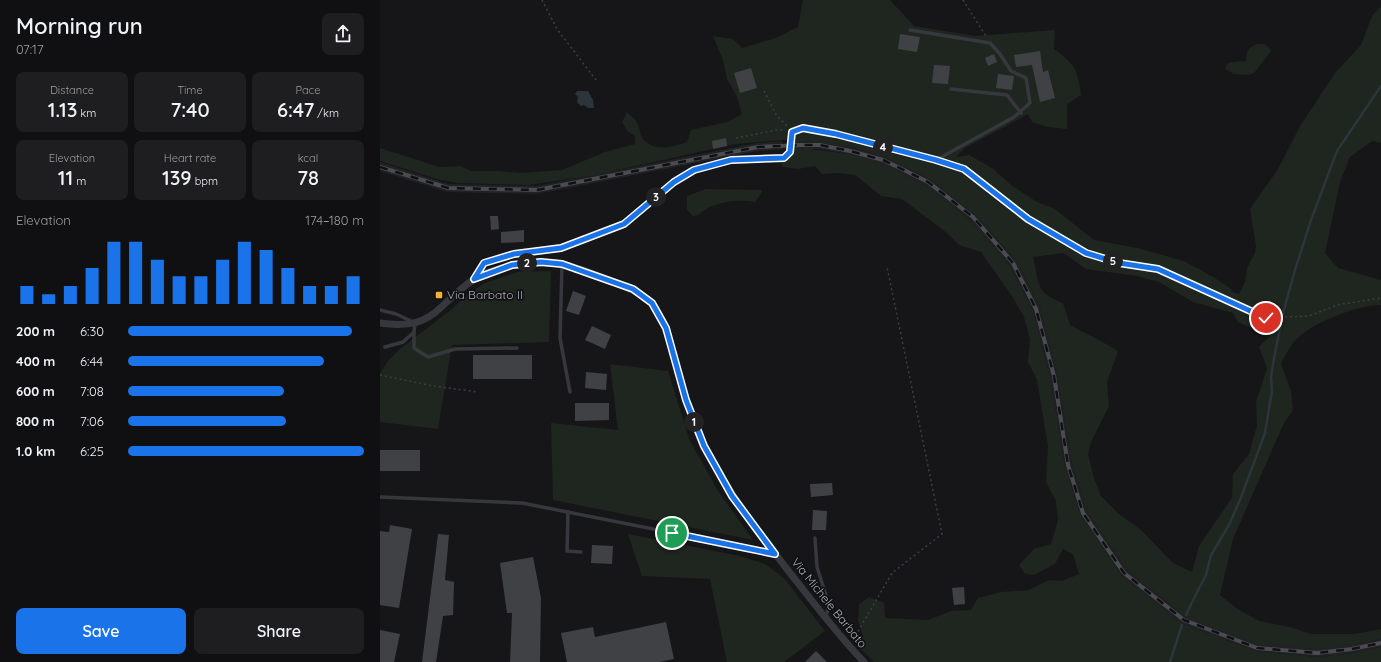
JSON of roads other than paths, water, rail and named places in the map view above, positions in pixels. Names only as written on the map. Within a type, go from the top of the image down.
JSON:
[{"type":"street","name":"Via Michele Barbato","points":[[380,323],[393,325],[415,323],[436,314],[474,279],[512,265],[541,262],[562,264],[633,289],[652,303],[666,328],[686,400],[704,446],[732,496],[775,554],[849,646],[864,662]]},
{"type":"lane","points":[[474,279],[484,263],[514,254],[561,248],[624,224],[674,182],[694,170],[731,160],[784,158],[790,152],[792,132],[803,128],[829,133],[936,160],[1020,113],[1030,103],[1026,78],[1011,71],[1000,54],[990,43],[910,30]]},
{"type":"lane","points":[[951,89],[1007,95],[1020,113]]},
{"type":"lane","points":[[562,264],[560,338],[570,392]]},
{"type":"lane","points":[[380,310],[396,314],[415,323],[414,348],[428,357],[455,349],[516,348]]},
{"type":"lane","points":[[385,347],[403,342],[414,332]]},
{"type":"lane","points":[[380,497],[522,503],[775,554]]},
{"type":"lane","points":[[568,512],[567,551],[582,552]]},
{"type":"lane","points":[[815,538],[817,567],[829,605],[826,618]]},
{"type":"waterway","points":[[1186,615],[1206,575],[1211,555],[1229,525],[1240,500],[1265,433],[1272,391],[1271,377],[1282,317],[1311,220],[1337,151],[1381,86]]},
{"type":"waterway","points":[[1170,662],[1182,625]]},
{"type":"railway","points":[[380,167],[448,188],[537,190],[758,147],[820,145],[883,160],[928,182],[973,217],[1013,263],[1036,309],[1054,376],[1068,465],[1083,513],[1124,573],[1184,620],[1257,648],[1317,653],[1352,649],[1381,643]]},
{"type":"place","name":"Via Barbato II","points":[[439,295]]}]
